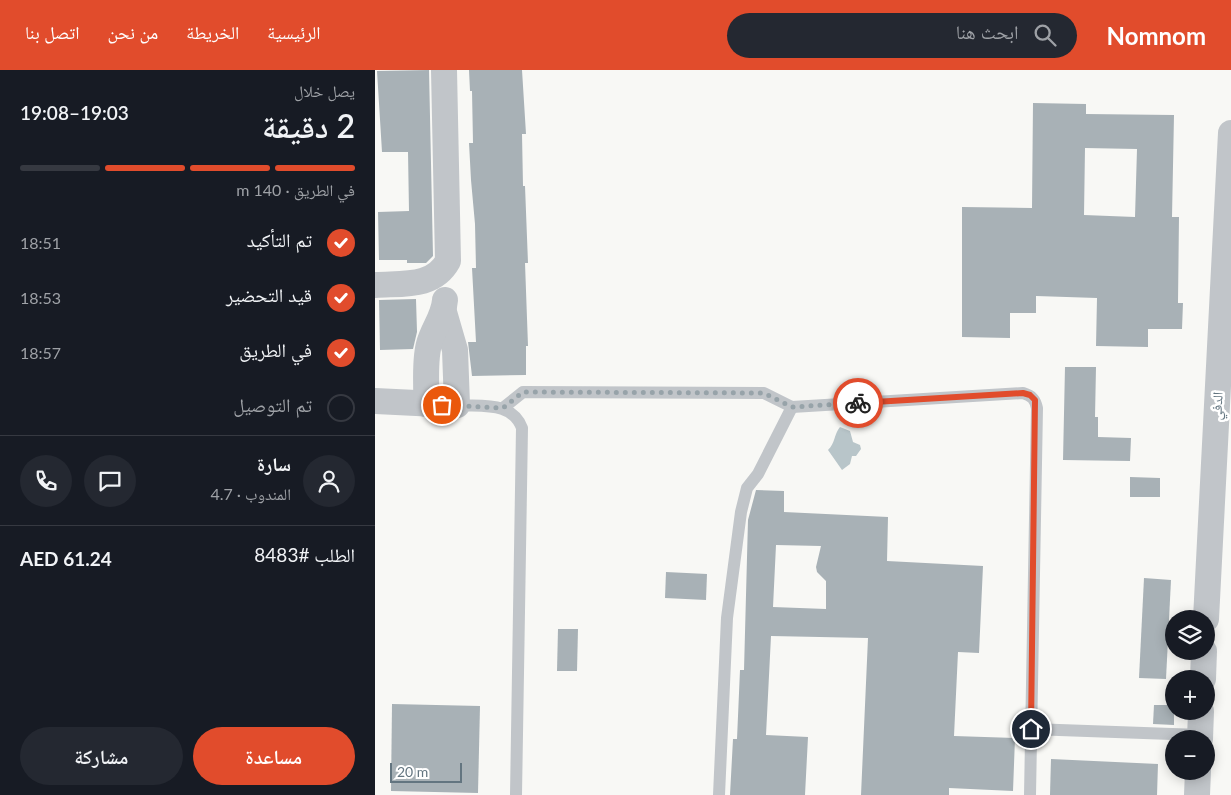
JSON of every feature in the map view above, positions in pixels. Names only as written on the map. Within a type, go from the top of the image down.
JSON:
[{"type":"street","points":[[375,285],[431,280],[442,272],[448,261],[444,70]]},
{"type":"street","name":"الدفي","points":[[1207,610],[1223,431],[1231,132]]},
{"type":"street","points":[[375,418],[375,401],[457,405],[455,350],[444,312],[445,288],[442,272]]},
{"type":"street","points":[[427,404],[428,347],[432,334],[444,312]]},
{"type":"street","points":[[1197,795],[1198,780]]},
{"type":"lane","points":[[503,408],[523,392],[764,393],[792,407],[1023,393],[1030,395],[1035,400],[1030,795]]},
{"type":"lane","points":[[457,405],[503,408],[512,412],[519,419],[522,428],[516,795]]},
{"type":"lane","points":[[719,795],[727,618],[741,512],[747,488],[758,474],[792,407]]},
{"type":"lane","points":[[1031,729],[1200,728]]},
{"type":"shaded area","points":[[840,427],[850,431],[853,442],[860,445],[861,449],[856,456],[852,456],[850,464],[842,470],[828,450]]},
{"type":"building","points":[[429,70],[433,256],[426,263],[407,263],[407,260],[379,260],[378,212],[409,211],[408,152],[382,152],[377,71]]},
{"type":"building","points":[[469,70],[522,70],[526,134],[522,134],[523,186],[525,186],[528,263],[525,263],[528,346],[526,346],[526,375],[472,376],[468,342],[476,342],[472,268],[476,268],[469,143],[473,143],[472,91],[470,91]]},
{"type":"building","points":[[1033,103],[1086,104],[1086,114],[1174,115],[1172,217],[1179,217],[1178,303],[1183,303],[1182,329],[1148,329],[1148,347],[1096,346],[1097,298],[1036,296],[1036,313],[1010,313],[1010,338],[962,337],[962,207],[1032,208]],"holes":[[[1085,148],[1137,149],[1135,217],[1084,215]]]},
{"type":"building","points":[[416,299],[417,332],[413,349],[380,350],[379,300]]},
{"type":"building","points":[[1065,367],[1096,367],[1095,417],[1098,417],[1098,437],[1131,438],[1130,461],[1063,460]]},
{"type":"building","points":[[1130,477],[1160,478],[1160,497],[1130,497]]},
{"type":"building","points":[[756,490],[784,491],[784,512],[888,517],[887,561],[983,566],[979,653],[958,652],[954,736],[1015,738],[1013,791],[949,788],[949,795],[861,795],[868,638],[771,636],[766,735],[808,737],[805,795],[730,795],[733,739],[737,739],[740,670],[744,670],[748,520]],"holes":[[[776,545],[821,546],[816,567],[817,572],[826,581],[826,609],[773,607]]]},
{"type":"building","points":[[666,572],[707,574],[706,600],[665,598]]},
{"type":"building","points":[[1144,578],[1171,580],[1169,610],[1165,610],[1165,660],[1167,660],[1165,679],[1139,678]]},
{"type":"building","points":[[558,629],[578,629],[577,671],[557,671]]},
{"type":"building","points":[[392,704],[480,706],[478,793],[391,791]]},
{"type":"building","points":[[1154,705],[1165,705],[1165,720],[1174,720],[1174,725],[1153,724]]},
{"type":"building","points":[[1051,759],[1158,764],[1157,795],[1050,795]]},
{"type":"way so far","points":[[442,405],[503,408],[523,392],[764,393],[792,407],[858,403]]},
{"type":"route","points":[[858,403],[1023,393],[1030,395],[1035,400],[1037,408],[1031,729]]}]
